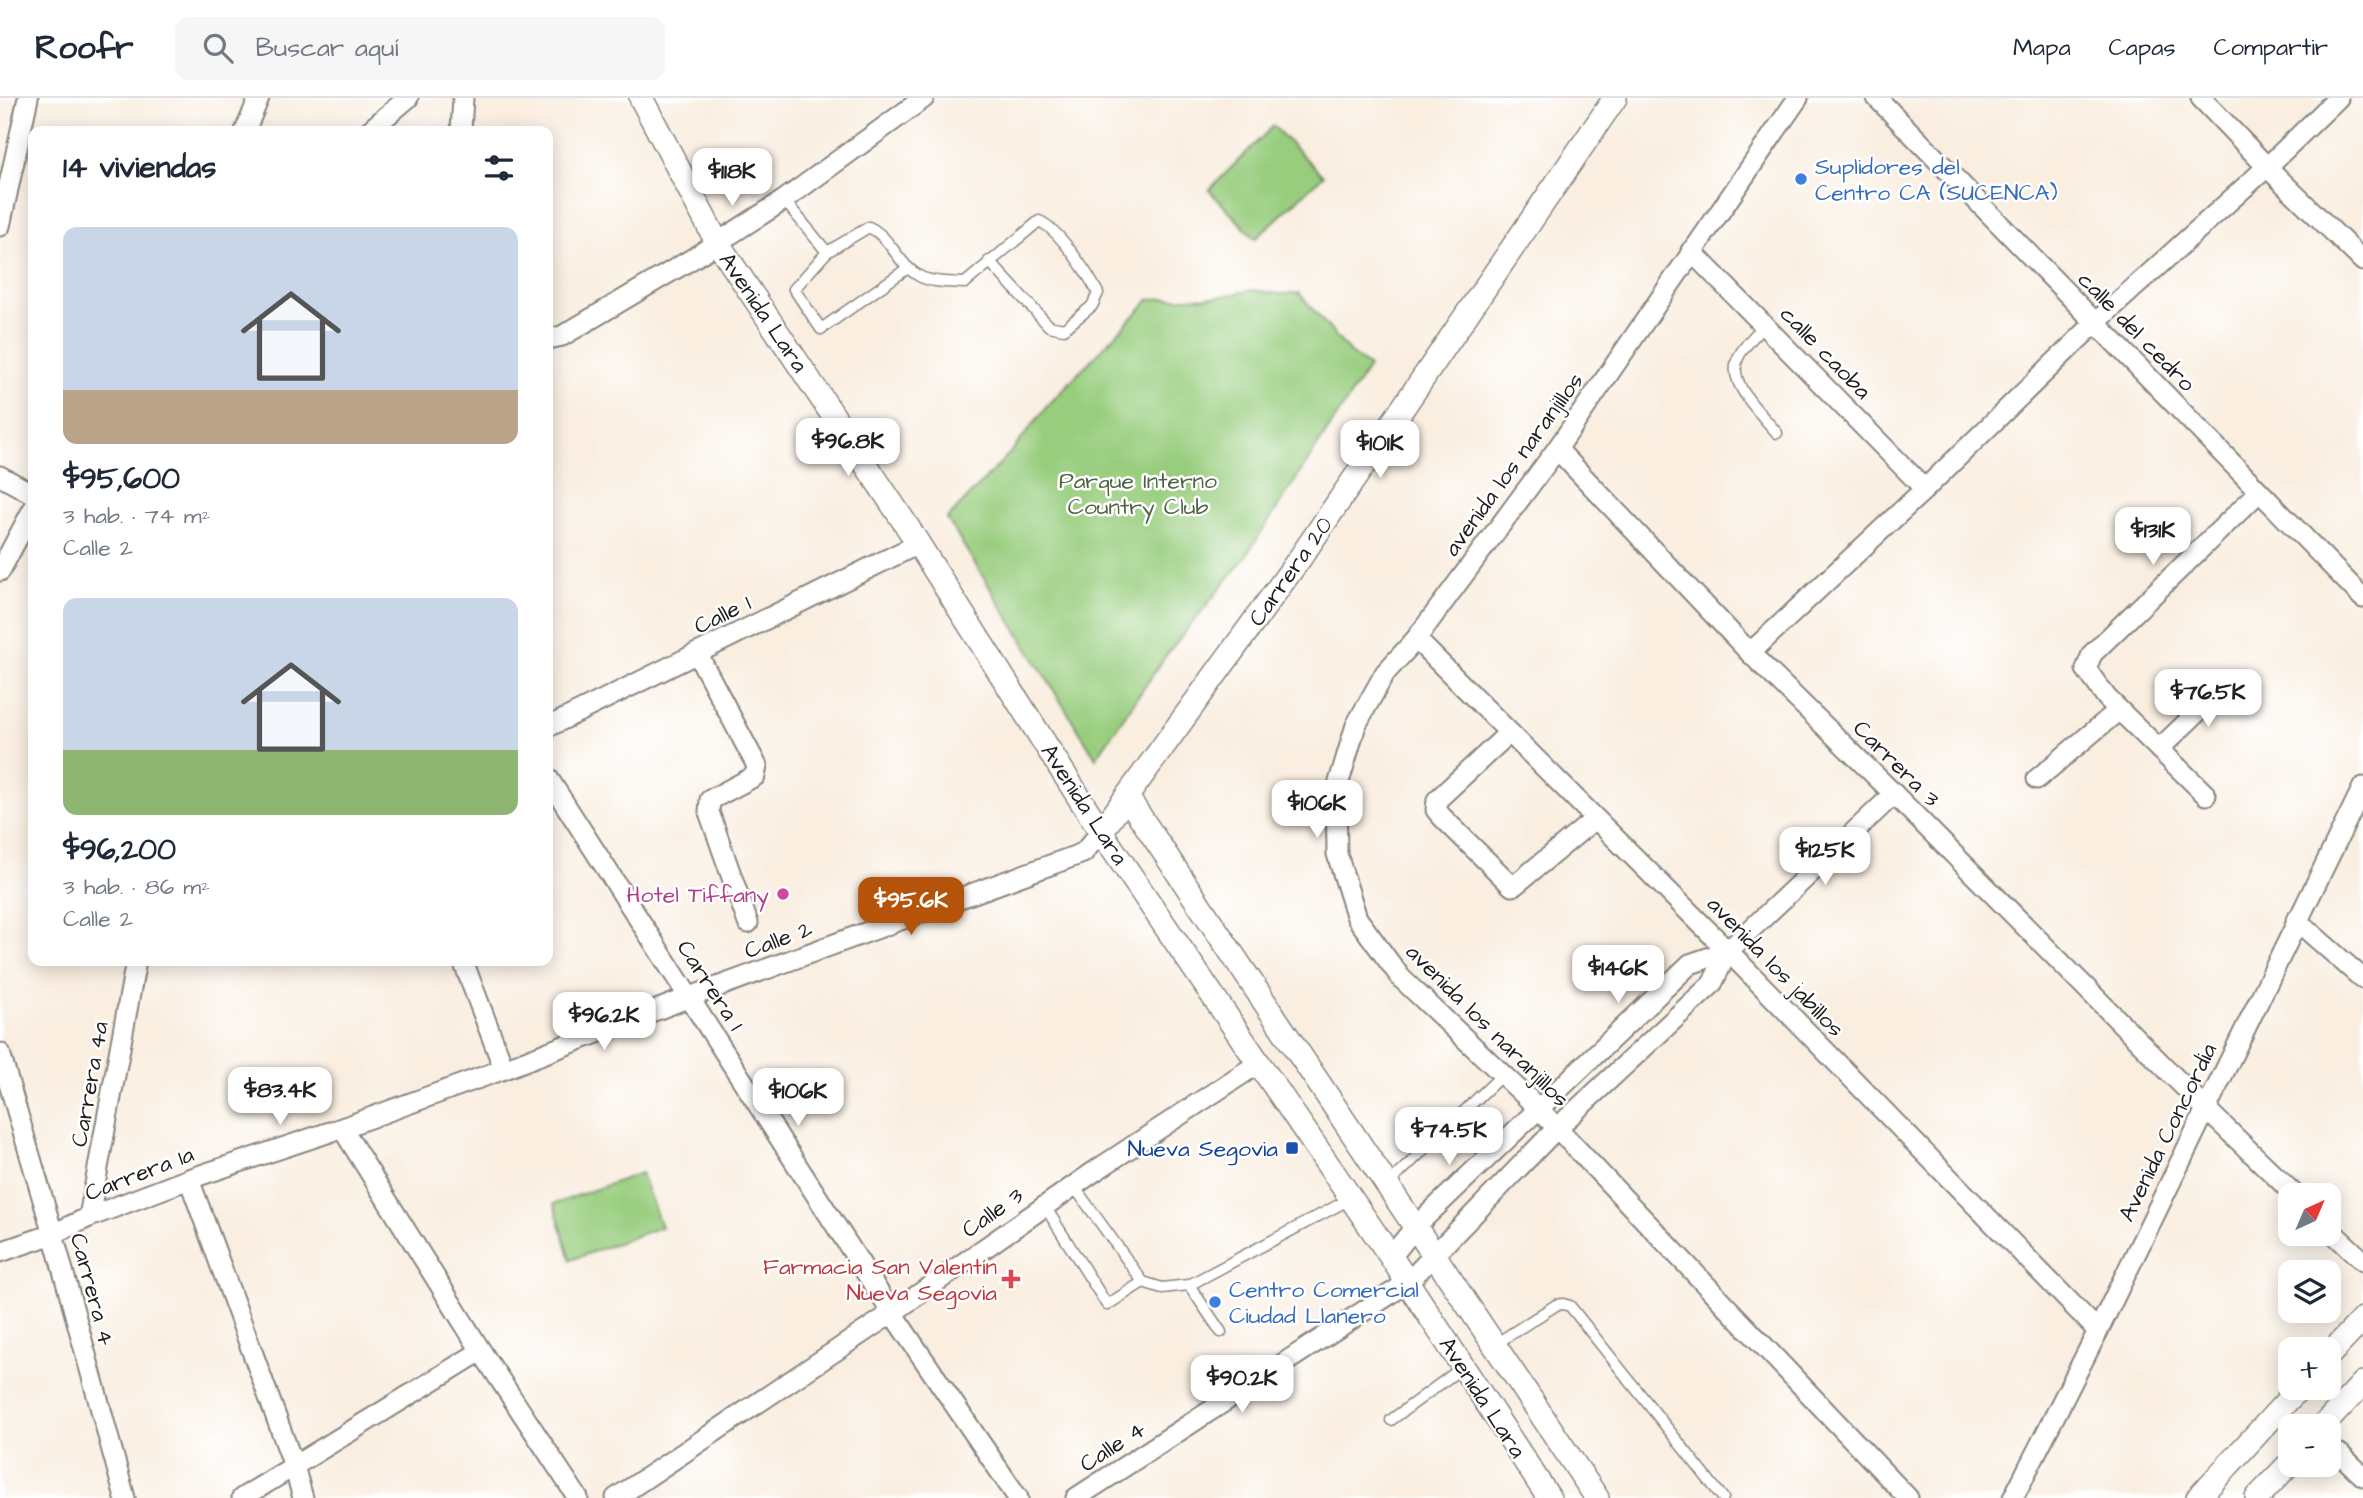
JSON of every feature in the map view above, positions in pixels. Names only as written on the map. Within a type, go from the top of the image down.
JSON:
[{"type":"street","points":[[0,226],[28,98]]},
{"type":"street","points":[[247,126],[259,98]]},
{"type":"street","points":[[375,126],[408,98]]},
{"type":"street","points":[[461,126],[463,98]]},
{"type":"street","name":"Avenida Lara","points":[[641,98],[717,242],[918,544],[1101,832],[1391,1257],[1549,1498]]},
{"type":"street","points":[[553,338],[562,336],[692,259],[784,200],[924,98]]},
{"type":"street","name":"Carrera 20","points":[[1101,832],[1300,558],[1615,98]]},
{"type":"street","name":"avenida los naranjillos","points":[[1798,98],[1557,449],[1416,639],[1385,673],[1356,725],[1336,792],[1337,854],[1357,918],[1401,978],[1539,1109],[1908,1498]]},
{"type":"street","name":"calle del cedro","points":[[1877,98],[2363,598]]},
{"type":"street","points":[[2202,98],[2267,167],[2363,261]]},
{"type":"street","points":[[1750,653],[1925,489],[2095,323],[2267,167],[2338,98]]},
{"type":"street","name":"calle caoba","points":[[1691,251],[1925,489]]},
{"type":"street","name":"Carrera 3","points":[[1557,449],[1750,653],[1894,794],[2206,1110],[2282,1183]]},
{"type":"street","points":[[0,477],[28,491]]},
{"type":"street","points":[[2206,794],[2119,710],[2100,690],[2086,669],[2092,654],[2259,492]]},
{"type":"street","points":[[0,571],[28,518]]},
{"type":"street","name":"Calle 1","points":[[553,725],[918,544]]},
{"type":"street","name":"avenida los jabillos","points":[[1416,639],[1728,951],[2098,1331]]},
{"type":"street","points":[[697,653],[757,766],[755,776],[710,800],[709,812],[748,923]]},
{"type":"street","points":[[2159,749],[2230,681]]},
{"type":"street","points":[[2037,779],[2119,710]]},
{"type":"street","points":[[1509,733],[1437,800],[1436,810],[1512,886],[1595,819]]},
{"type":"street","name":"Carrera 1","points":[[553,786],[892,1313],[1018,1498]]},
{"type":"street","name":"Avenida Concordia","points":[[2013,1498],[2098,1331],[2363,787]]},
{"type":"street","points":[[1391,1257],[1415,1227],[1690,964],[1728,951],[1894,794]]},
{"type":"street","name":"Avenida Lara","points":[[1128,797],[1597,1498]]},
{"type":"street","name":"Calle 2","points":[[504,1069],[690,997],[1083,853],[1101,832]]},
{"type":"street","points":[[2296,920],[2363,979]]},
{"type":"street","name":"Calle 4","points":[[1076,1498],[1407,1283],[1557,1128],[1712,984],[1728,951]]},
{"type":"street","name":"Carrera 4a","points":[[89,1217],[135,966]]},
{"type":"street","points":[[465,966],[504,1069]]},
{"type":"street","name":"Carrera 4","points":[[0,1053],[125,1498]]},
{"type":"street","name":"Calle 3","points":[[616,1498],[892,1313],[1073,1185],[1259,1063]]},
{"type":"street","name":"Carrera 1a","points":[[0,1252],[53,1234],[89,1217],[189,1179],[342,1128],[504,1069]]},
{"type":"street","points":[[342,1128],[481,1351],[578,1498]]},
{"type":"street","points":[[189,1179],[294,1466],[303,1498]]},
{"type":"street","points":[[2342,1241],[2363,1261]]},
{"type":"street","points":[[2341,1342],[2363,1319]]},
{"type":"street","points":[[242,1498],[481,1351]]},
{"type":"street","points":[[2334,1414],[2363,1383]]},
{"type":"street","points":[[2198,1498],[2288,1400]]},
{"type":"street","points":[[2341,1455],[2363,1476]]},
{"type":"street","points":[[2257,1498],[2278,1476]]},
{"type":"lane","points":[[784,200],[827,252]]},
{"type":"lane","points":[[908,268],[821,328],[794,289],[827,252],[869,227],[880,232],[908,268],[922,278],[965,283],[989,261],[1039,221],[1045,223],[1058,236],[1098,293],[1092,306],[1064,330],[1049,326],[989,261]]},
{"type":"lane","points":[[1765,324],[1738,356],[1736,383],[1777,433]]},
{"type":"lane","points":[[1387,1185],[1503,1074]]},
{"type":"lane","points":[[1073,1185],[1143,1282],[1162,1289],[1189,1285],[1351,1199]]},
{"type":"lane","points":[[1044,1205],[1107,1305],[1143,1282]]},
{"type":"lane","points":[[1189,1285],[1221,1332]]},
{"type":"lane","points":[[1494,1345],[1556,1306],[1570,1306],[1723,1498]]},
{"type":"lane","points":[[1391,1420],[1464,1367]]},
{"type":"green space","points":[[1273,126],[1323,176],[1255,239],[1209,190]]},
{"type":"green space","name":"Parque Interno Country Club","points":[[1252,290],[1279,294],[1299,293],[1350,353],[1369,367],[1244,559],[1167,654],[1096,758],[947,519],[1012,451],[1049,404],[1150,299],[1218,297]]},
{"type":"green space","points":[[641,1173],[661,1227],[571,1260],[554,1204]]},
{"type":"place","name":"Suplidores del Centro CA (SUCENCA)","points":[[1801,179]]},
{"type":"place","name":"Hotel Tiffany","points":[[783,894]]},
{"type":"place","name":"Nueva Segovia","points":[[1292,1148]]},
{"type":"place","name":"Farmacia San Valentín Nueva Segovia","points":[[1011,1279]]},
{"type":"place","name":"Centro Comercial Ciudad Llanero","points":[[1215,1302]]}]
